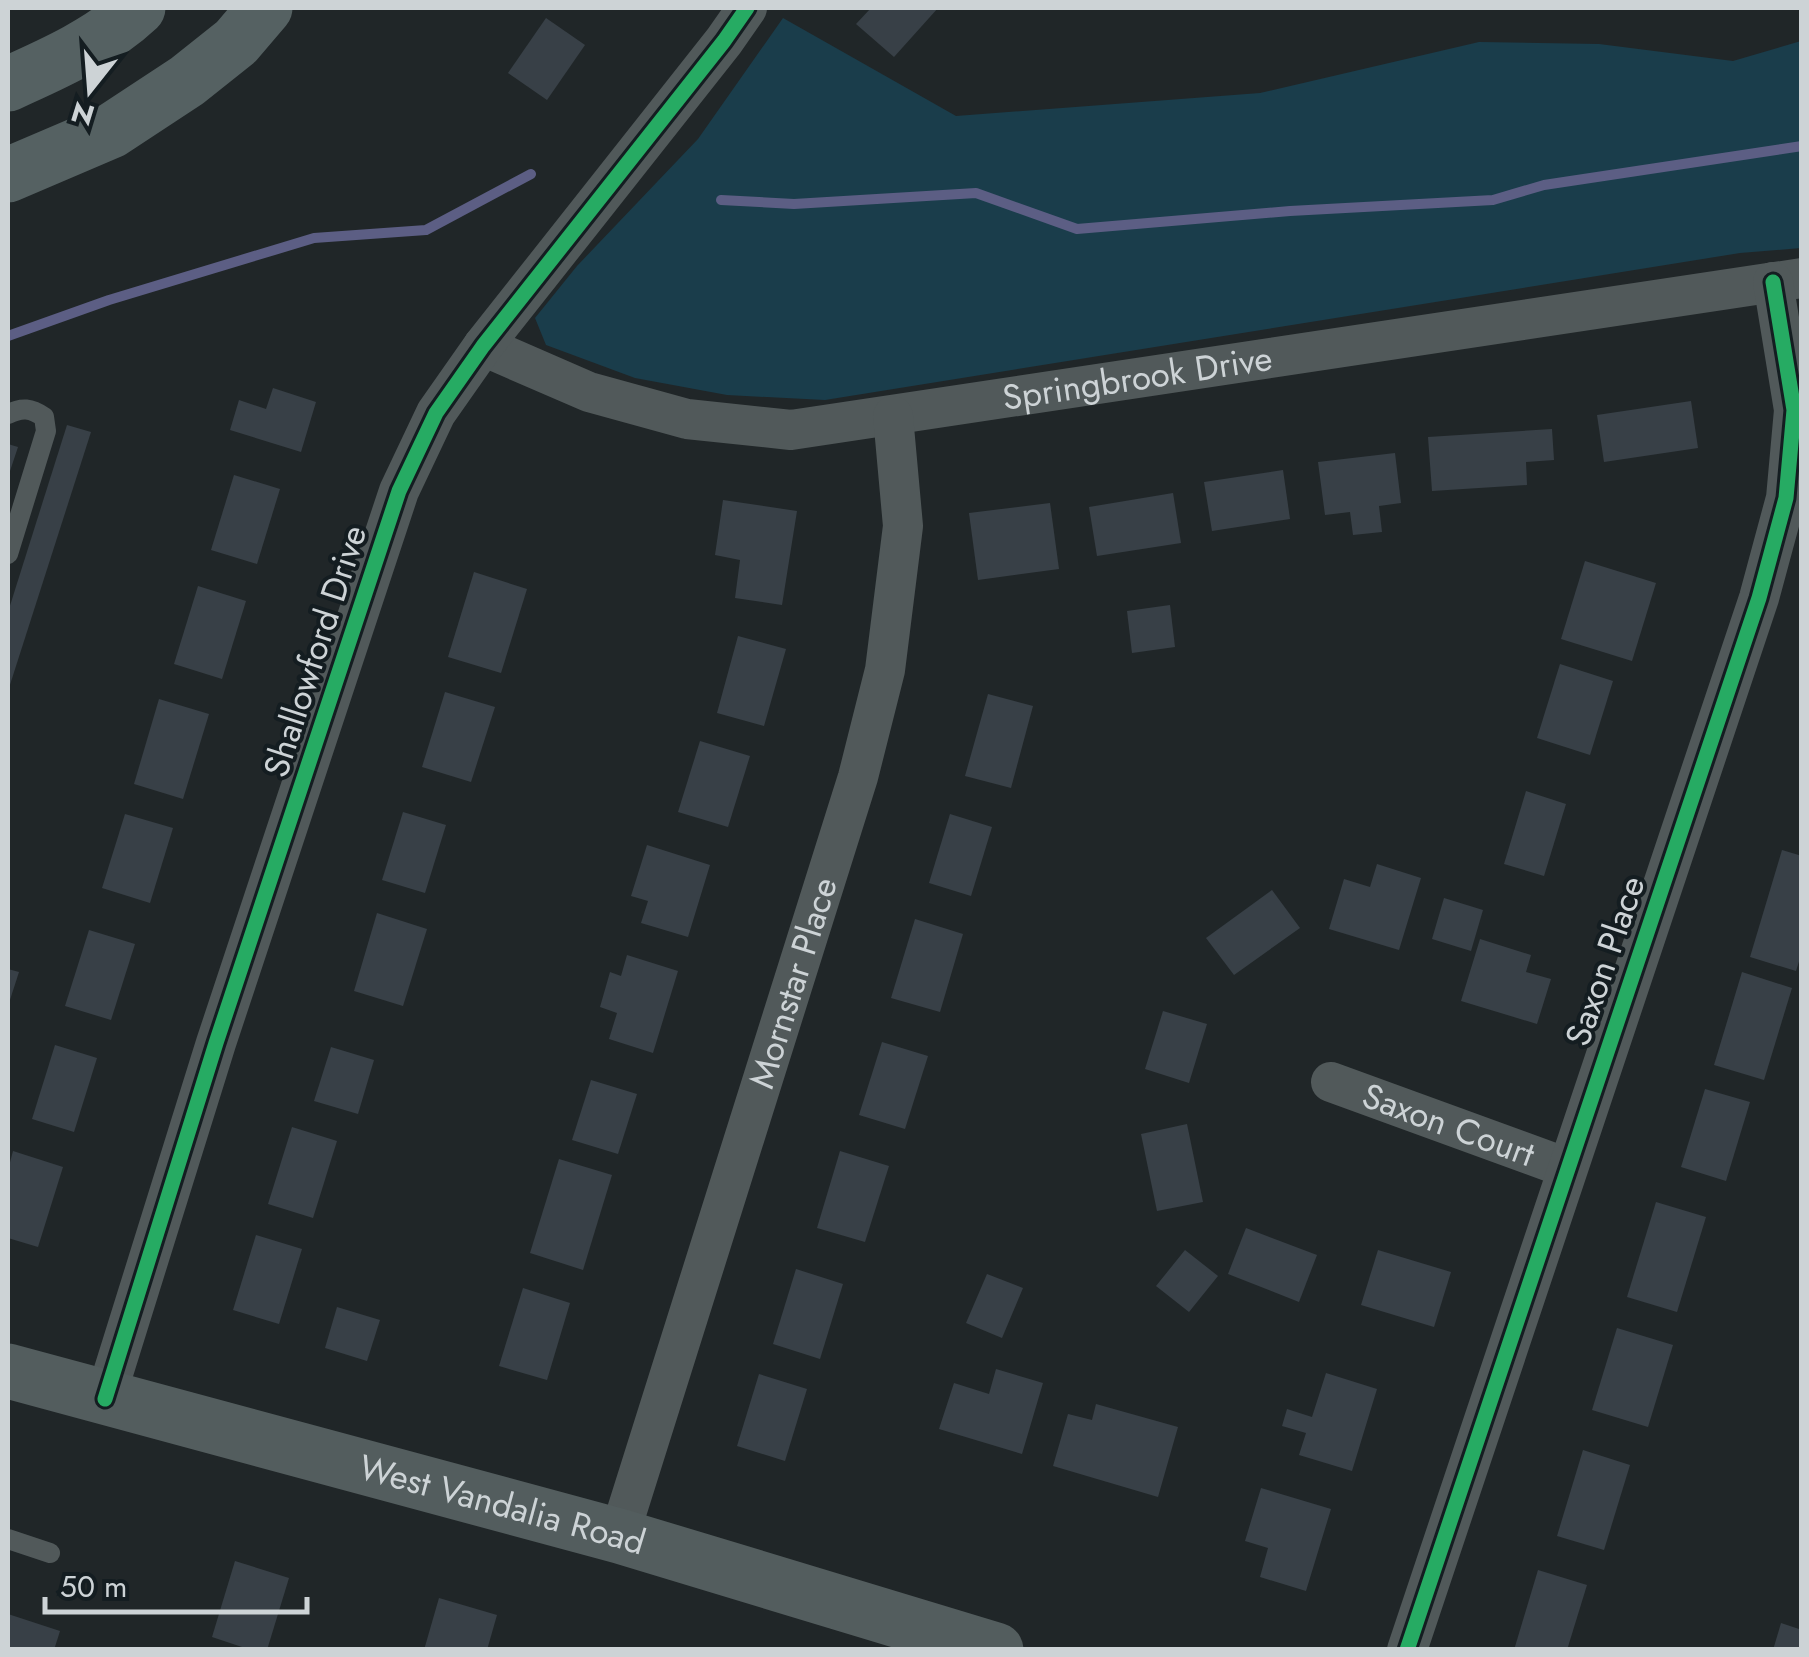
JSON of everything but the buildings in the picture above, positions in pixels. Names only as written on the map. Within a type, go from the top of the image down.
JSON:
[{"type":"highway","points":[[8,84],[120,24],[138,8]]},
{"type":"highway","points":[[8,175],[110,131],[187,81],[236,42],[266,8]]},
{"type":"main road","name":"West Vandalia Road","points":[[8,1371],[619,1536],[996,1650]]},
{"type":"street","name":"Shallowford Drive","points":[[105,1399],[216,1044],[399,491],[436,413],[483,346],[748,8]]},
{"type":"street","name":"Springbrook Drive","points":[[483,346],[589,392],[686,419],[791,430],[1787,280]]},
{"type":"street","name":"Saxon Place","points":[[1407,1650],[1759,598],[1786,498],[1794,410],[1787,280]]},
{"type":"street","name":"Mornstar Place","points":[[619,1536],[858,776],[885,670],[903,526],[893,416]]},
{"type":"street","name":"Saxon Court","points":[[1331,1082],[1567,1168]]},
{"type":"lane","points":[[8,414],[18,409],[32,410],[44,417],[46,430],[8,554]]},
{"type":"lane","points":[[8,1539],[50,1553]]},
{"type":"shaded area","points":[[783,18],[956,116],[1260,93],[1479,42],[1599,44],[1733,61],[1801,41],[1801,248],[1740,253],[825,400],[727,395],[635,378],[546,345],[535,318],[577,266],[698,139]]},
{"type":"waterway","points":[[721,200],[794,204],[976,193],[1077,229],[1290,211],[1493,200],[1544,185],[1802,146]]},
{"type":"waterway","points":[[8,336],[109,300],[314,238],[426,230],[531,174]]},
{"type":"cycle path","points":[[105,1399],[216,1043],[399,491],[436,413],[483,346],[747,8]]},
{"type":"cycle path","points":[[1407,1650],[1759,598],[1786,498],[1794,410],[1773,282]]}]
